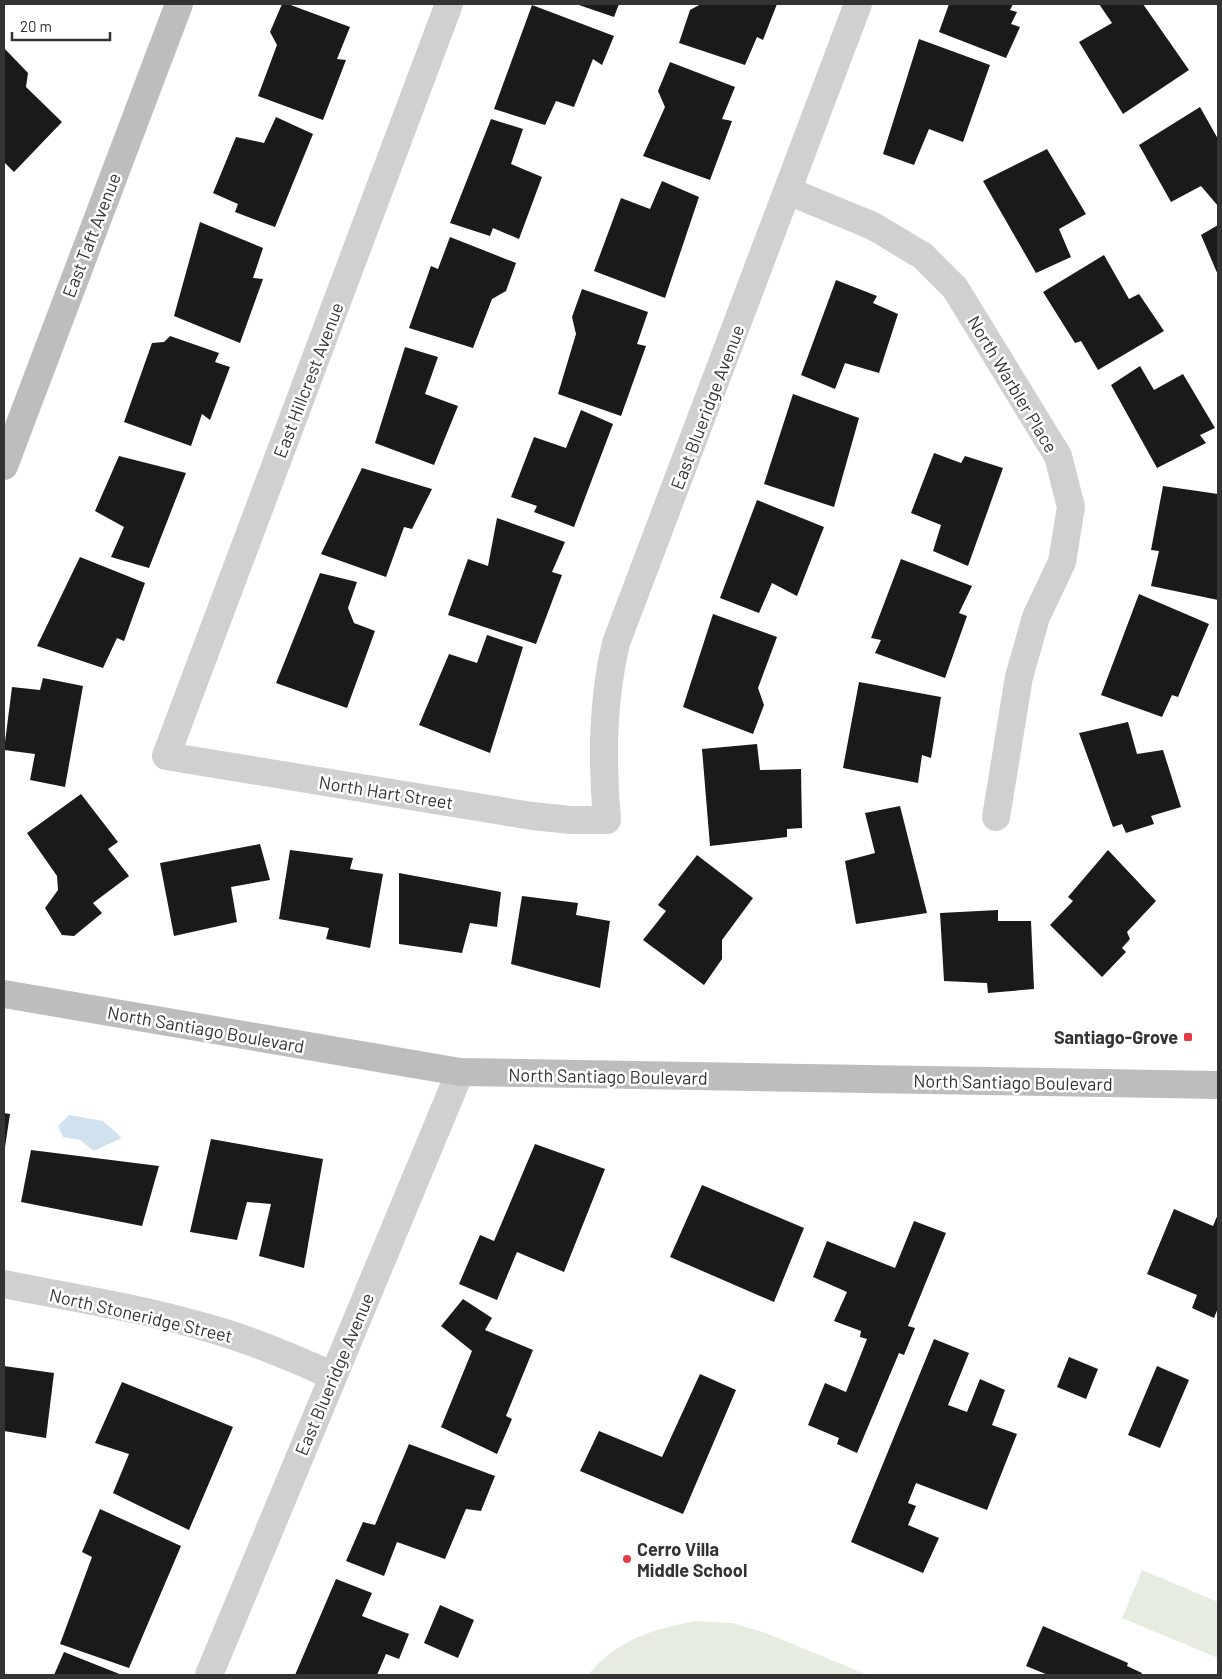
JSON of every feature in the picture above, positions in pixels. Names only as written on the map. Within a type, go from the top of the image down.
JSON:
[{"type":"main road","name":"East Taft Avenue","points":[[4,466],[179,4]]},
{"type":"main road","name":"North Santiago Boulevard","points":[[4,994],[460,1072],[1218,1085]]},
{"type":"street","name":"East Hillcrest Avenue","points":[[166,756],[449,4]]},
{"type":"street","name":"East Blueridge Avenue","points":[[607,820],[603,774],[604,725],[607,682],[616,643],[858,4]]},
{"type":"street","name":"North Warbler Place","points":[[788,191],[873,226],[923,256],[954,288],[1058,456],[1071,507],[1062,562],[1036,617],[1019,677],[996,817]]},
{"type":"street","name":"North Hart Street","points":[[166,756],[532,816],[570,820],[607,820]]},
{"type":"street","name":"East Blueridge Avenue","points":[[209,1675],[460,1072]]},
{"type":"street","name":"North Stoneridge Street","points":[[4,1284],[141,1311],[209,1328],[273,1350],[332,1376]]},
{"type":"shaded area","points":[[1142,1570],[1218,1602],[1218,1658],[1122,1618]]},
{"type":"shaded area","points":[[696,1621],[733,1623],[768,1634],[868,1675],[588,1675],[611,1653],[636,1638],[650,1632]]},
{"type":"water","points":[[69,1115],[103,1121],[122,1138],[94,1151],[80,1140],[63,1137],[58,1126]]},
{"type":"building","points":[[282,4],[288,4],[350,27],[337,59],[346,60],[323,120],[258,96],[277,45],[270,32]]},
{"type":"building","points":[[576,4],[619,4],[614,17]]},
{"type":"building","points":[[701,4],[777,4],[763,40],[757,37],[745,65],[679,43],[690,10]]},
{"type":"building","points":[[949,4],[1013,4],[1010,10],[1017,12],[1011,24],[1020,27],[1006,58],[939,32]]},
{"type":"building","points":[[1099,4],[1143,4],[1189,70],[1123,114],[1079,42],[1112,23]]},
{"type":"building","points":[[532,5],[614,36],[602,65],[593,59],[574,107],[556,101],[545,125],[494,109]]},
{"type":"building","points":[[919,39],[990,65],[963,142],[929,129],[914,165],[883,154]]},
{"type":"building","points":[[4,48],[28,73],[26,87],[62,122],[14,172],[4,162]]},
{"type":"building","points":[[670,62],[735,87],[722,119],[732,121],[710,180],[643,156],[665,107],[658,91]]},
{"type":"building","points":[[1200,107],[1218,139],[1218,206],[1201,186],[1171,202],[1139,145]]},
{"type":"building","points":[[276,117],[313,134],[275,227],[235,212],[238,204],[213,193],[236,137],[264,143]]},
{"type":"building","points":[[491,119],[523,129],[511,164],[542,177],[519,239],[493,228],[490,236],[450,223]]},
{"type":"building","points":[[1047,149],[1086,214],[1059,229],[1071,257],[1036,273],[983,181]]},
{"type":"building","points":[[662,181],[699,197],[665,298],[594,271],[621,198],[650,209]]},
{"type":"building","points":[[200,222],[263,248],[253,278],[263,279],[240,343],[174,316]]},
{"type":"building","points":[[1218,225],[1218,275],[1201,235]]},
{"type":"building","points":[[450,237],[516,263],[506,291],[492,299],[473,348],[409,328],[431,266],[438,269]]},
{"type":"building","points":[[1104,255],[1129,299],[1139,294],[1164,331],[1098,370],[1081,341],[1075,343],[1043,292]]},
{"type":"building","points":[[836,280],[877,296],[873,303],[898,314],[879,373],[845,363],[835,389],[801,375]]},
{"type":"building","points":[[582,289],[648,312],[637,344],[646,346],[621,416],[558,394],[576,334],[572,317]]},
{"type":"building","points":[[170,336],[219,353],[215,362],[230,367],[210,420],[202,414],[191,446],[124,422],[152,343],[164,342]]},
{"type":"building","points":[[405,347],[438,357],[425,394],[458,406],[434,465],[375,443]]},
{"type":"building","points":[[1140,366],[1154,390],[1183,374],[1215,428],[1200,435],[1206,443],[1157,468],[1111,385]]},
{"type":"building","points":[[793,394],[859,418],[834,507],[764,484]]},
{"type":"building","points":[[581,410],[613,424],[574,527],[534,512],[537,506],[511,497],[534,437],[566,448]]},
{"type":"building","points":[[934,453],[961,463],[965,456],[1003,468],[968,566],[933,551],[941,525],[911,513]]},
{"type":"building","points":[[119,456],[186,473],[149,568],[111,557],[124,527],[95,511]]},
{"type":"building","points":[[362,468],[432,489],[412,529],[404,527],[386,577],[321,554]]},
{"type":"building","points":[[1163,486],[1218,494],[1218,600],[1151,586],[1159,551],[1151,550]]},
{"type":"building","points":[[757,500],[824,527],[797,596],[772,583],[759,613],[720,598]]},
{"type":"building","points":[[497,518],[565,542],[552,572],[562,575],[536,644],[448,615],[468,559],[488,566]]},
{"type":"building","points":[[80,557],[145,583],[124,641],[117,638],[103,668],[37,646]]},
{"type":"building","points":[[901,559],[972,586],[959,613],[967,616],[945,678],[875,653],[881,640],[871,638]]},
{"type":"building","points":[[320,573],[357,582],[348,608],[354,623],[375,631],[347,708],[276,683]]},
{"type":"building","points":[[1139,594],[1209,624],[1178,697],[1172,695],[1162,717],[1101,695]]},
{"type":"building","points":[[713,614],[777,637],[758,688],[764,705],[753,734],[683,707]]},
{"type":"building","points":[[487,635],[523,647],[490,753],[419,725],[449,654],[477,663]]},
{"type":"building","points":[[43,678],[83,686],[65,787],[30,780],[35,754],[4,750],[12,687],[40,690]]},
{"type":"building","points":[[859,682],[941,697],[931,758],[922,755],[918,783],[843,768]]},
{"type":"building","points":[[1128,722],[1137,754],[1163,750],[1181,807],[1151,816],[1154,824],[1126,833],[1122,824],[1113,827],[1079,733]]},
{"type":"building","points":[[757,744],[760,770],[801,769],[802,828],[787,829],[787,837],[710,846],[702,749]]},
{"type":"building","points":[[81,794],[118,842],[108,849],[129,876],[93,903],[102,913],[74,936],[62,935],[45,908],[58,890],[57,876],[27,833]]},
{"type":"building","points":[[900,806],[927,913],[856,924],[845,861],[875,853],[865,813]]},
{"type":"building","points":[[260,844],[270,880],[231,887],[237,922],[174,936],[160,863]]},
{"type":"building","points":[[290,850],[353,858],[350,869],[383,874],[370,948],[326,939],[329,928],[279,919]]},
{"type":"building","points":[[1108,850],[1156,901],[1127,932],[1130,939],[1122,948],[1126,952],[1102,977],[1050,925],[1073,901],[1068,897]]},
{"type":"building","points":[[697,855],[753,898],[722,940],[722,959],[704,985],[643,940],[666,911],[658,905]]},
{"type":"building","points":[[399,873],[501,892],[497,927],[470,923],[462,953],[399,944]]},
{"type":"building","points":[[522,896],[578,903],[576,915],[610,921],[600,988],[511,964]]},
{"type":"building","points":[[998,910],[998,921],[1031,921],[1034,989],[988,993],[987,983],[944,981],[940,913]]},
{"type":"building","points":[[4,1113],[10,1114],[5,1147],[4,1147]]},
{"type":"building","points":[[211,1139],[323,1159],[304,1268],[259,1256],[271,1204],[247,1202],[237,1240],[190,1232]]},
{"type":"building","points":[[535,1144],[605,1169],[564,1272],[517,1252],[497,1300],[459,1284],[480,1235],[494,1241]]},
{"type":"building","points":[[31,1150],[159,1166],[142,1226],[21,1202]]},
{"type":"building","points":[[702,1185],[804,1228],[774,1302],[670,1257]]},
{"type":"building","points":[[1174,1209],[1213,1226],[1218,1214],[1218,1308],[1214,1318],[1192,1308],[1197,1295],[1147,1274]]},
{"type":"building","points":[[914,1221],[946,1233],[908,1326],[915,1328],[904,1355],[899,1353],[857,1453],[837,1444],[839,1438],[808,1425],[825,1383],[846,1392],[867,1339],[860,1337],[861,1331],[834,1321],[847,1292],[813,1277],[827,1241],[895,1268]]},
{"type":"building","points":[[463,1299],[492,1318],[485,1330],[533,1350],[506,1416],[512,1419],[497,1454],[441,1427],[472,1351],[441,1326]]},
{"type":"building","points":[[934,1339],[969,1353],[948,1405],[967,1412],[980,1379],[1005,1390],[992,1425],[1017,1434],[987,1510],[916,1483],[908,1503],[916,1506],[908,1525],[939,1538],[923,1573],[851,1542]]},
{"type":"building","points":[[1069,1357],[1098,1369],[1086,1399],[1057,1387]]},
{"type":"building","points":[[4,1366],[54,1373],[46,1438],[4,1431]]},
{"type":"building","points":[[1157,1366],[1189,1380],[1160,1448],[1128,1435]]},
{"type":"building","points":[[700,1374],[736,1390],[683,1514],[580,1471],[599,1431],[662,1457]]},
{"type":"building","points":[[122,1382],[233,1427],[189,1530],[113,1493],[129,1454],[95,1443]]},
{"type":"building","points":[[409,1444],[495,1476],[481,1511],[466,1509],[445,1559],[397,1542],[384,1576],[346,1561],[363,1522],[375,1525]]},
{"type":"building","points":[[100,1509],[181,1546],[129,1668],[60,1644],[92,1557],[82,1552]]},
{"type":"building","points":[[336,1579],[372,1593],[362,1616],[409,1634],[399,1659],[386,1654],[377,1675],[295,1675]]},
{"type":"building","points":[[440,1605],[474,1620],[458,1658],[424,1643]]},
{"type":"building","points":[[1043,1626],[1128,1663],[1127,1666],[1142,1673],[1141,1675],[1048,1675],[1026,1666]]},
{"type":"building","points":[[64,1652],[122,1675],[54,1675]]},
{"type":"place","name":"Santiago-Grove","points":[[1188,1037]]},
{"type":"place","name":"Cerro Villa Middle School","points":[[627,1559]]}]
